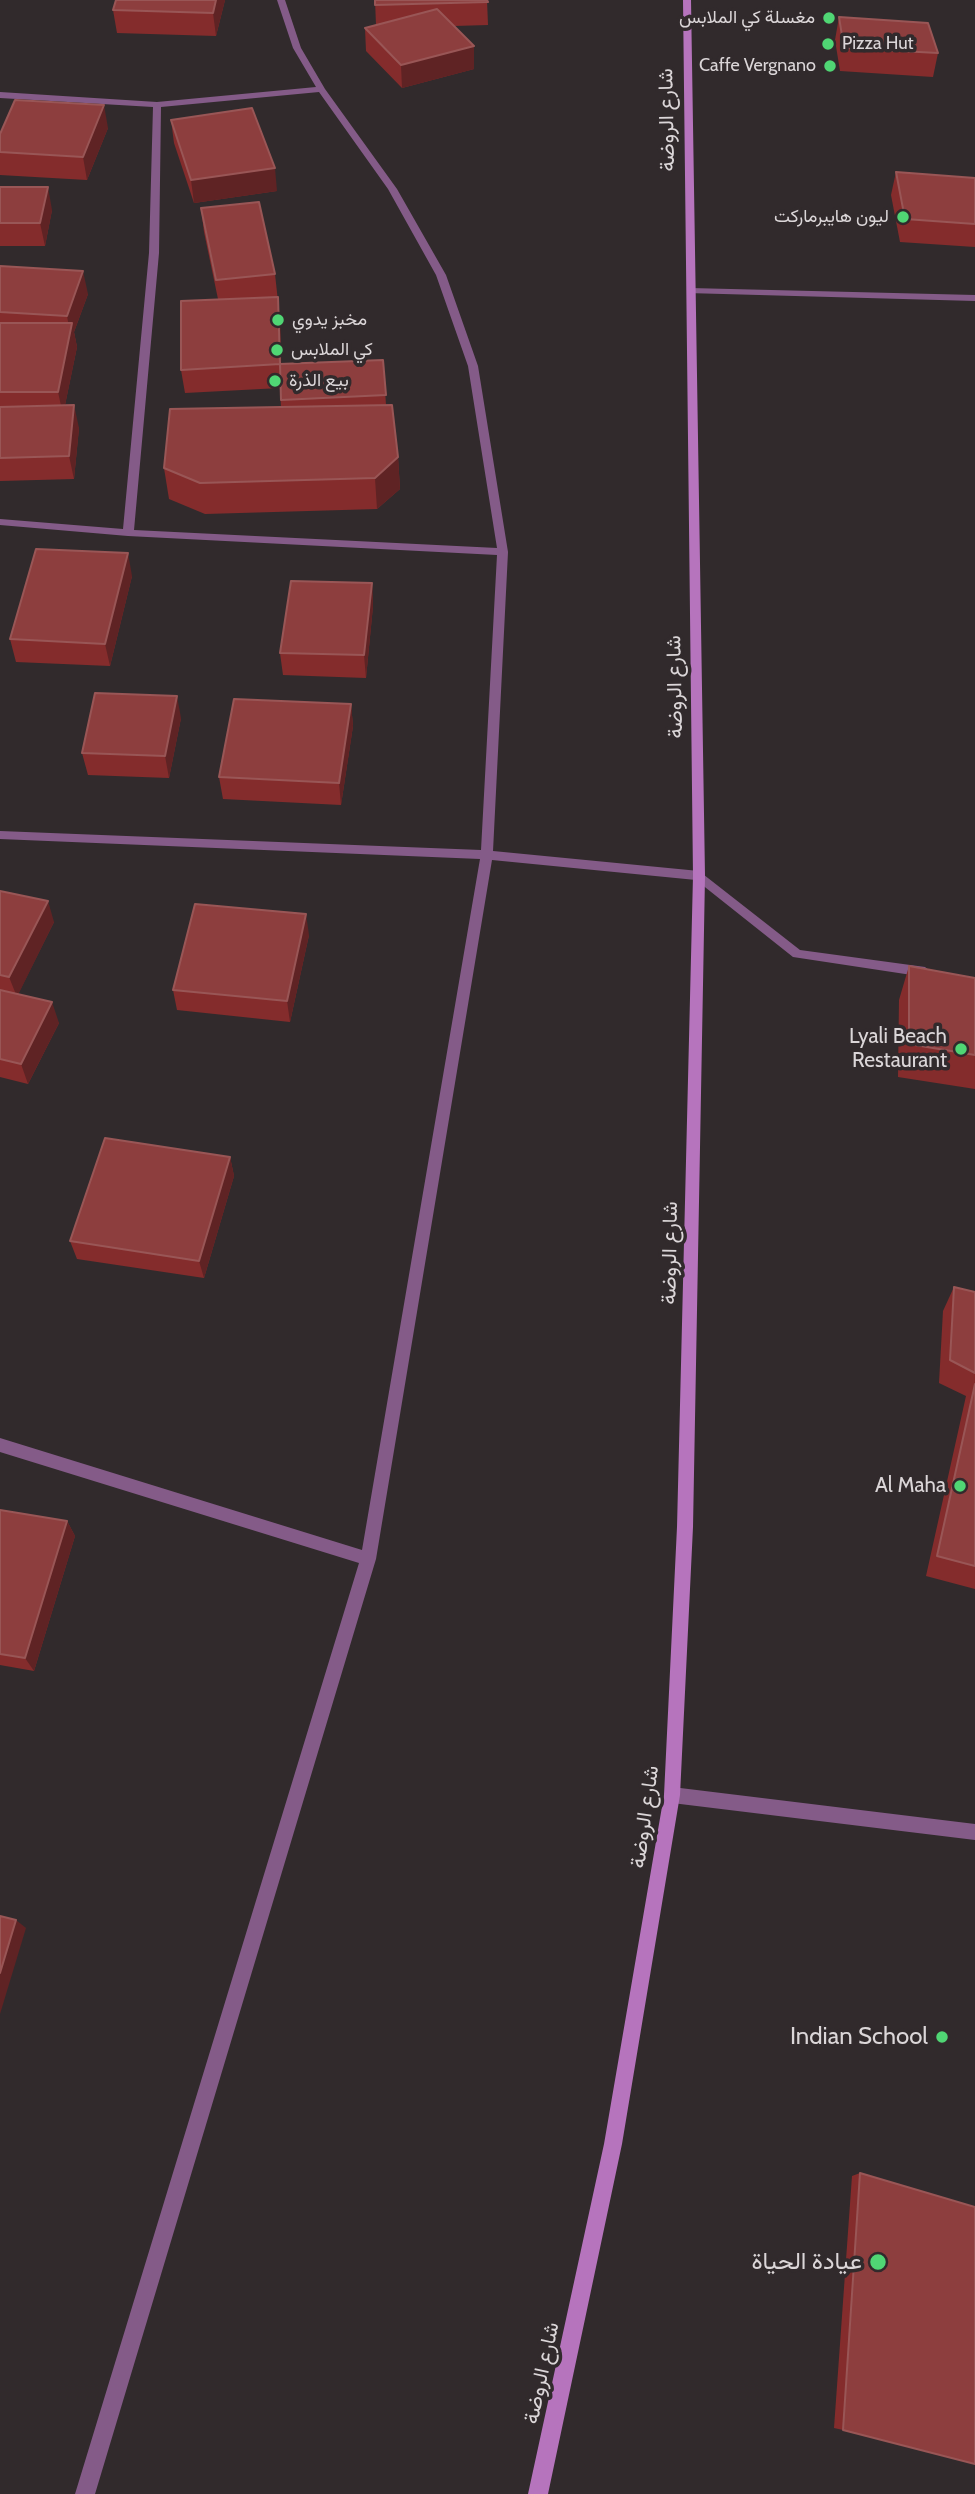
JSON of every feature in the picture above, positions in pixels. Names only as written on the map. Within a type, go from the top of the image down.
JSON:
[{"type":"main road","name":"شارع الروضة","points":[[538,2494],[612,2144],[672,1795],[685,1527],[699,876],[687,0]]},
{"type":"street","points":[[85,2494],[368,1559],[487,855],[503,552],[472,366],[441,275],[392,189],[321,89],[297,48],[281,0]]},
{"type":"street","points":[[0,94],[157,105],[321,89]]},
{"type":"street","points":[[128,533],[154,253],[157,105]]},
{"type":"street","points":[[690,290],[975,298]]},
{"type":"street","points":[[0,522],[128,533],[503,552]]},
{"type":"street","points":[[0,835],[487,855],[699,876],[797,954],[934,973]]},
{"type":"street","points":[[0,1445],[368,1559]]},
{"type":"street","points":[[672,1795],[975,1832]]},
{"type":"building","points":[[116,0],[216,0],[213,13],[113,10]]},
{"type":"building","points":[[375,0],[487,0],[488,2],[375,5]]},
{"type":"building","points":[[437,9],[474,46],[401,65],[365,28]]},
{"type":"building","points":[[839,17],[928,23],[938,53],[844,48]]},
{"type":"building","points":[[15,100],[104,105],[83,157],[0,152],[0,134]]},
{"type":"building","points":[[252,108],[275,168],[191,180],[171,120]]},
{"type":"building","points":[[896,172],[975,178],[975,224],[905,219]]},
{"type":"building","points":[[0,187],[48,187],[40,223],[0,223]]},
{"type":"building","points":[[259,202],[275,274],[216,280],[201,208]]},
{"type":"building","points":[[0,266],[83,271],[67,316],[0,312]]},
{"type":"building","points":[[278,297],[280,364],[181,370],[181,301]]},
{"type":"building","points":[[0,323],[72,323],[58,392],[0,392]]},
{"type":"building","points":[[383,360],[386,395],[281,400],[280,364]]},
{"type":"building","points":[[74,405],[69,456],[0,458],[0,407]]},
{"type":"building","points":[[392,405],[398,457],[375,478],[200,483],[164,468],[170,409]]},
{"type":"building","points":[[36,549],[128,553],[105,644],[10,639]]},
{"type":"building","points":[[291,581],[372,583],[364,655],[280,653]]},
{"type":"building","points":[[95,693],[177,696],[165,756],[82,753]]},
{"type":"building","points":[[234,699],[351,704],[339,783],[219,777]]},
{"type":"building","points":[[0,891],[48,901],[9,977],[0,975]]},
{"type":"building","points":[[195,904],[306,914],[287,1001],[173,990]]},
{"type":"building","points":[[909,966],[975,978],[975,1055],[909,1044]]},
{"type":"building","points":[[0,990],[52,1002],[21,1064],[0,1059]]},
{"type":"building","points":[[105,1138],[230,1157],[199,1261],[70,1241]]},
{"type":"building","points":[[954,1287],[975,1292],[975,1373],[950,1360]]},
{"type":"building","points":[[975,1384],[975,1566],[937,1556]]},
{"type":"building","points":[[0,1510],[67,1521],[25,1658],[0,1654]]},
{"type":"building","points":[[0,1916],[16,1920],[0,1973]]},
{"type":"building","points":[[860,2173],[975,2207],[975,2464],[843,2430]]},
{"type":"place","name":"مغسلة كي الملابس","points":[[829,18]]},
{"type":"place","name":"Pizza Hut","points":[[828,44]]},
{"type":"place","name":"Caffe Vergnano","points":[[830,66]]},
{"type":"place","name":"ليون هايبرماركت","points":[[903,217]]},
{"type":"place","name":"مخبز يدوي","points":[[278,320]]},
{"type":"place","name":"كي الملابس","points":[[277,350]]},
{"type":"place","name":"بيع الذرة","points":[[275,381]]},
{"type":"place","name":"Lyali Beach Restaurant","points":[[961,1049]]},
{"type":"place","name":"Al Maha","points":[[960,1486]]},
{"type":"place","name":"Indian School","points":[[942,2037]]},
{"type":"place","name":"عيادة الحياة","points":[[878,2262]]}]
